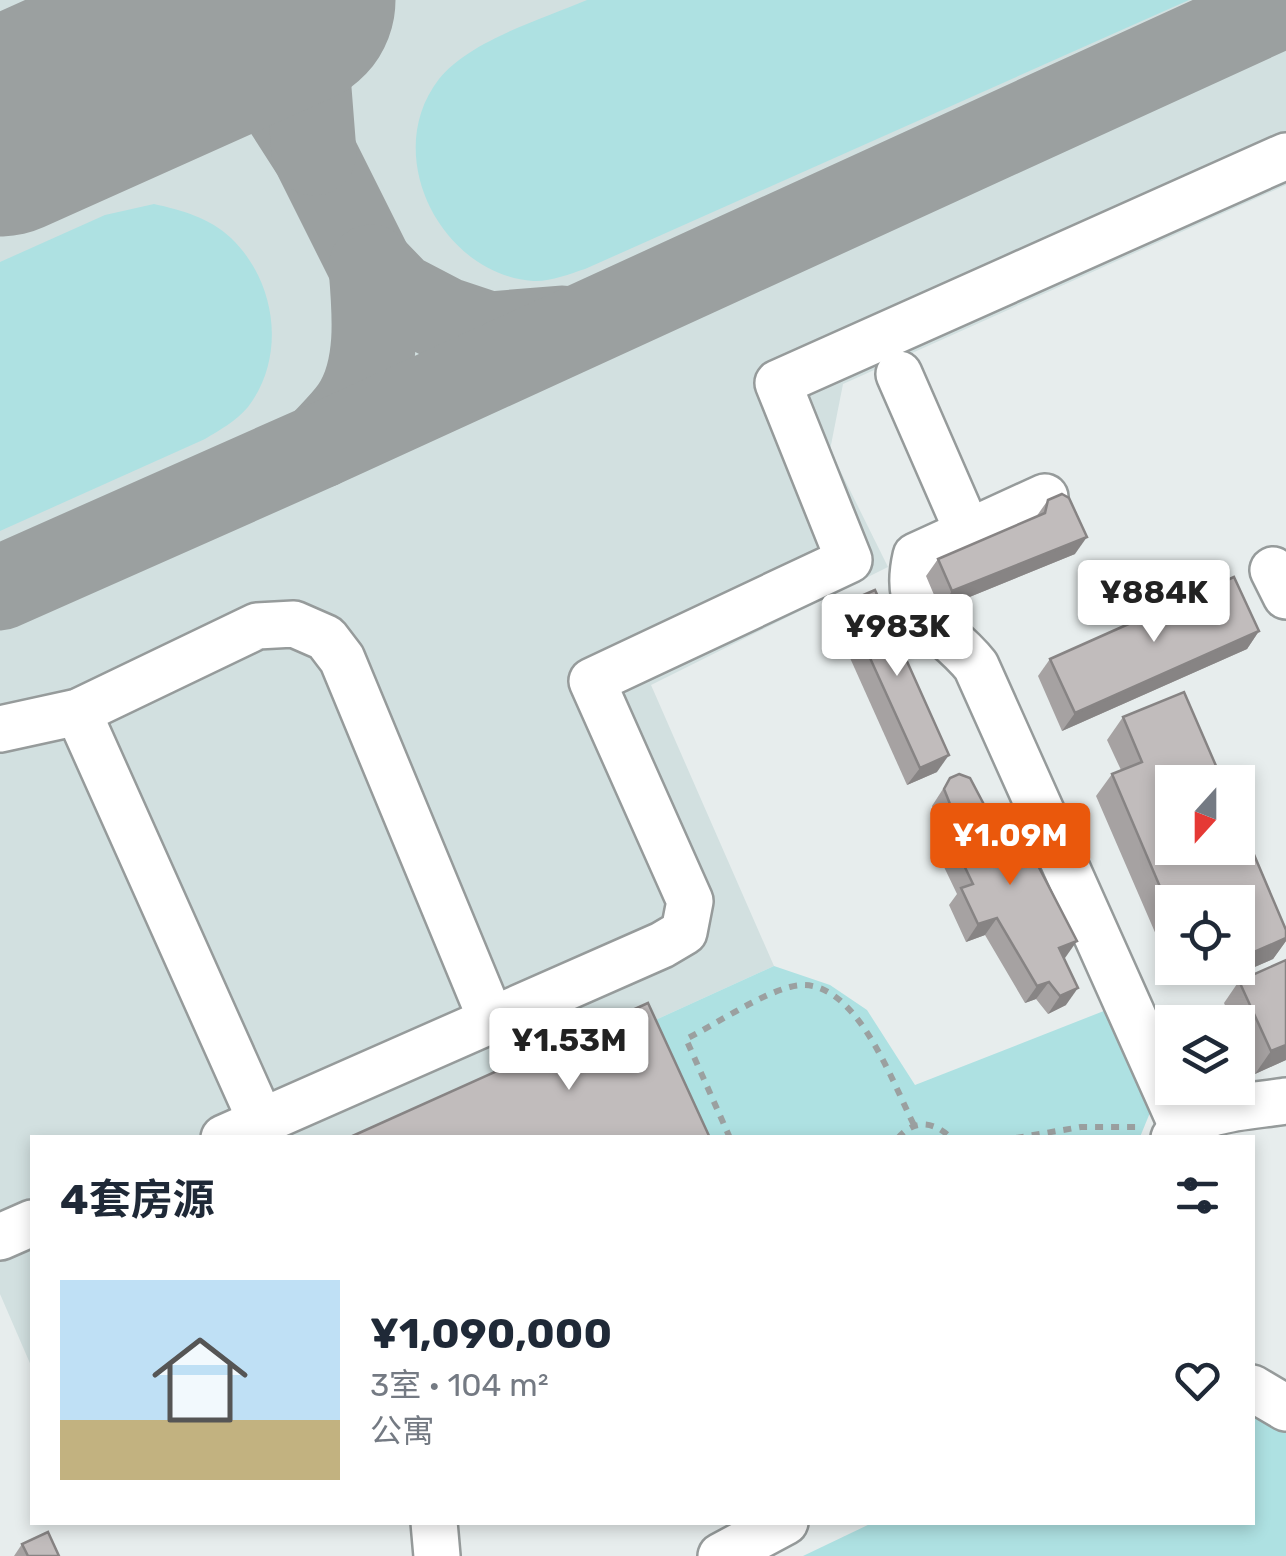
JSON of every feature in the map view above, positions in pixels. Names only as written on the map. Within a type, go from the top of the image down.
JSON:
[{"type":"street","points":[[78,712],[242,1129],[662,945],[684,932],[690,901],[592,680],[848,560],[778,383],[1286,156]]},
{"type":"street","points":[[899,374],[968,532]]},
{"type":"street","points":[[1045,497],[916,556],[911,580],[916,608],[959,644],[976,666],[1178,1132],[1206,1114],[1286,1101]]},
{"type":"street","points":[[0,729],[78,712],[257,626],[294,624],[326,638],[342,659],[491,1019]]},
{"type":"street","points":[[0,1237],[30,1224]]},
{"type":"street","points":[[1255,1390],[1286,1408]]},
{"type":"street","points":[[434,1525],[437,1556]]},
{"type":"street","points":[[721,1556],[779,1525]]},
{"type":"path","points":[[729,1135],[686,1038],[788,987],[807,984],[846,1006],[864,1025],[914,1125]]},
{"type":"path","points":[[902,1135],[914,1125],[935,1125],[947,1135]]},
{"type":"path","points":[[1034,1135],[1081,1127],[1178,1132]]},
{"type":"shaded area","points":[[0,0],[1286,0],[1286,185],[843,384],[830,450],[888,567],[651,685],[774,966],[651,1022],[703,1135],[30,1135],[30,1363],[0,1294]]},
{"type":"shaded area","points":[[587,0],[1189,0],[585,269],[539,281],[500,273],[471,257],[447,234],[429,206],[419,174],[416,142],[422,109],[439,79],[468,53],[507,32]]},
{"type":"shaded area","points":[[154,204],[195,216],[223,231],[258,275],[271,320],[272,342],[260,387],[243,412],[205,439],[0,531],[0,262],[105,215]]},
{"type":"shaded area","points":[[774,966],[830,985],[867,1010],[915,1085],[1114,1007],[1155,1096],[1141,1135],[703,1135],[651,1022]]},
{"type":"shaded area","points":[[1255,1412],[1286,1430],[1286,1556],[803,1556],[868,1525],[1255,1525]]},
{"type":"building","points":[[1062,494],[1069,498],[1087,537],[952,591],[938,559],[1045,513],[1048,500]]},
{"type":"building","points":[[1234,577],[1259,631],[1075,713],[1050,659]]},
{"type":"building","points":[[875,590],[949,755],[920,768],[845,603]]},
{"type":"building","points":[[1184,692],[1216,765],[1155,765],[1155,865],[1255,865],[1255,857],[1286,938],[1255,952],[1255,885],[1159,885],[1112,774],[1142,762],[1123,717]]},
{"type":"building","points":[[959,774],[970,778],[990,816],[980,819],[988,833],[1016,823],[1077,941],[1059,948],[1078,988],[1060,996],[1049,982],[1037,986],[997,918],[978,924],[961,888],[973,884],[945,826],[958,824],[944,789],[950,778]]},
{"type":"building","points":[[1286,960],[1286,1045],[1271,1051],[1255,1016],[1255,1005],[1250,1005],[1241,985],[1255,985],[1255,974]]},
{"type":"building","points":[[648,1003],[709,1135],[355,1135]]},
{"type":"building","points":[[48,1532],[59,1556],[28,1556],[22,1544]]},
{"type":"taxiway","points":[[314,153],[308,76],[321,39],[344,0]]},
{"type":"taxiway","points":[[0,588],[320,446],[1286,4]]},
{"type":"taxiway","points":[[98,85],[175,61],[217,65],[252,78],[280,100],[314,153],[371,267]]},
{"type":"taxiway","points":[[320,446],[353,409],[368,377],[374,322],[371,267],[398,295],[444,319],[489,334],[562,328]]},
{"type":"runway","points":[[0,129],[288,0]]}]
